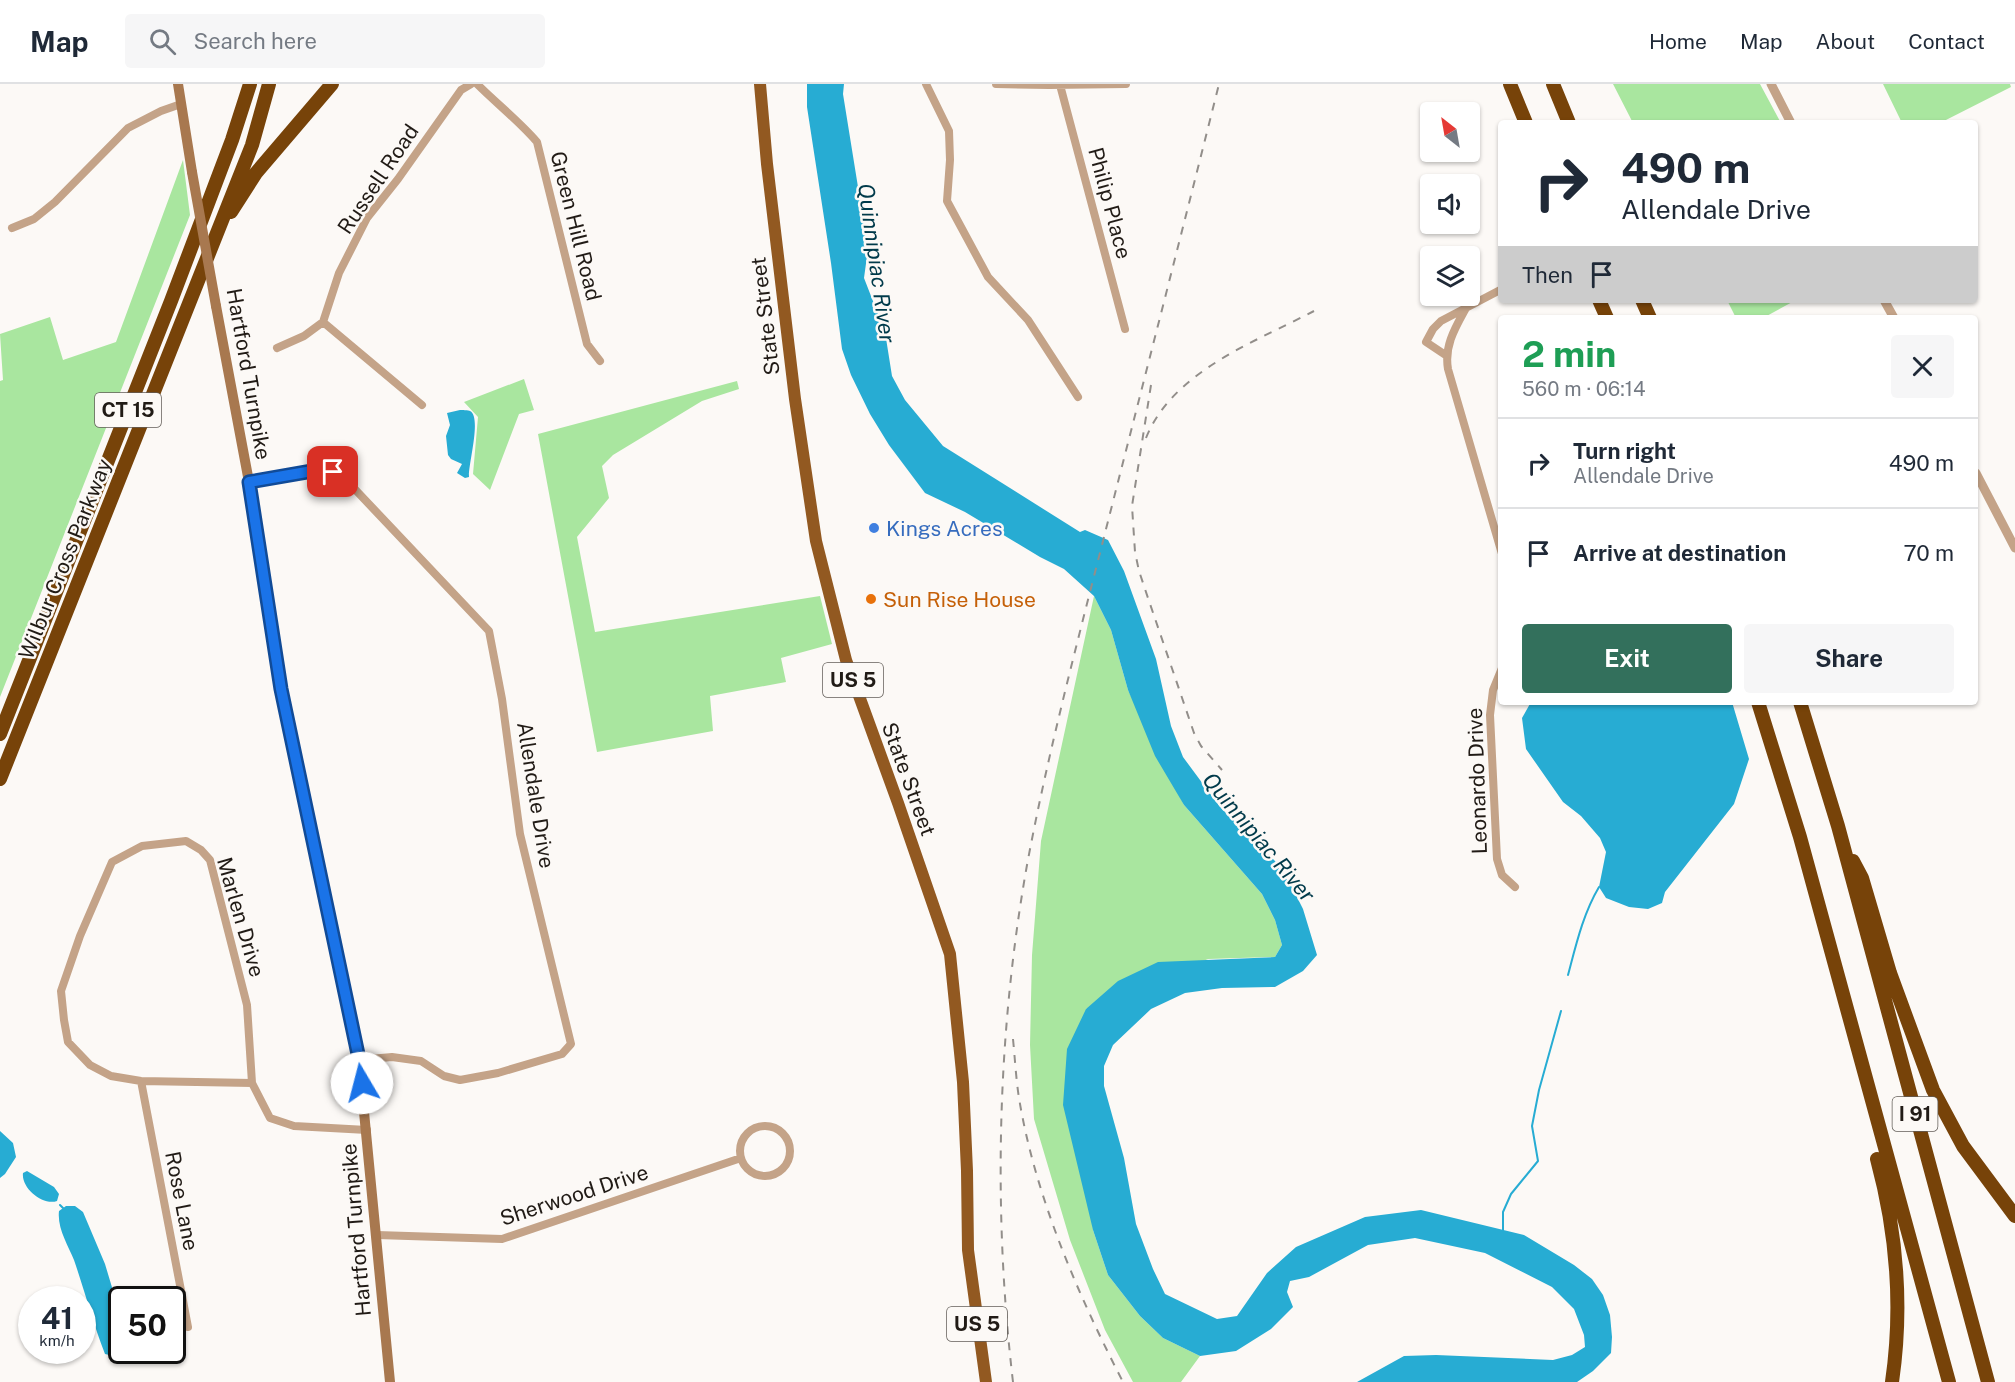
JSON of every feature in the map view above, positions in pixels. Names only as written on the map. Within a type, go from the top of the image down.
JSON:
[{"type":"highway","name":"Wilbur Cross Parkway","points":[[0,734],[171,301],[232,140],[250,84]]},
{"type":"highway","name":"Wilbur Cross Parkway","points":[[0,779],[252,145],[269,84]]},
{"type":"highway","points":[[213,239],[256,173],[332,84]]},
{"type":"highway","points":[[1510,84],[1525,120]]},
{"type":"highway","points":[[1553,84],[1568,120]]},
{"type":"highway","name":"I 91","points":[[1759,705],[1800,837],[1949,1382]]},
{"type":"highway","name":"I 91","points":[[1801,705],[1843,845],[1988,1382]]},
{"type":"highway","points":[[1843,845],[1862,878],[1890,973],[1933,1090],[1963,1146],[2015,1216]]},
{"type":"highway","points":[[1876,1119],[1875,1150],[1891,1220],[1897,1272],[1897,1329],[1892,1382]]},
{"type":"main road","name":"Hartford Turnpike","points":[[178,84],[249,482],[281,689],[359,1059],[390,1382]]},
{"type":"main road","name":"State Street","points":[[760,84],[767,164],[795,399],[816,541],[846,660],[950,954],[963,1082],[968,1250],[986,1382]]},
{"type":"street","name":"Russell Road","points":[[323,322],[339,273],[368,218],[461,90],[471,84]]},
{"type":"street","name":"Green Hill Road","points":[[477,84],[525,127],[537,142],[588,344],[600,361]]},
{"type":"street","points":[[926,84],[949,131],[950,160],[947,201],[988,277],[1028,320],[1078,397]]},
{"type":"street","points":[[996,84],[1126,84]]},
{"type":"street","points":[[1771,84],[1789,120]]},
{"type":"street","name":"Philip Place","points":[[1060,85],[1125,329]]},
{"type":"street","points":[[12,228],[34,219],[55,202],[128,128],[161,111],[182,104]]},
{"type":"street","points":[[1447,356],[1426,342],[1437,324],[1498,291]]},
{"type":"street","points":[[1466,308],[1451,337],[1447,356],[1449,374],[1498,540]]},
{"type":"street","points":[[277,348],[304,336],[323,322],[422,405]]},
{"type":"street","name":"Allendale Drive","points":[[249,482],[318,470],[333,472],[349,483],[489,631],[502,699],[520,834],[571,1044],[562,1054],[487,1076],[460,1080],[444,1076],[421,1061],[392,1057],[359,1059]]},
{"type":"street","points":[[1978,477],[2015,548]]},
{"type":"street","name":"Leonardo Drive","points":[[1498,678],[1493,690],[1490,715],[1497,859],[1502,875],[1515,887]]},
{"type":"street","name":"Marlen Drive","points":[[252,1083],[141,1081],[111,1076],[90,1065],[68,1042],[60,991],[80,936],[112,862],[142,846],[186,841],[201,850],[210,860],[247,1005],[252,1083],[270,1118],[294,1126],[367,1130]]},
{"type":"street","name":"Rose Lane","points":[[141,1081],[188,1327]]},
{"type":"street","points":[[758,1127],[773,1127],[780,1131],[789,1143],[788,1160],[777,1173],[760,1175],[745,1166],[741,1158],[742,1143],[751,1131],[758,1127]]},
{"type":"street","name":"Sherwood Drive","points":[[377,1235],[502,1239],[741,1158]]},
{"type":"green space","points":[[1613,84],[1760,84],[1779,120],[1631,120]]},
{"type":"green space","points":[[1883,84],[2010,84],[2011,87],[1946,120],[1901,120]]},
{"type":"green space","points":[[183,160],[190,215],[0,697],[0,381],[3,380],[0,334],[50,317],[63,360],[116,342]]},
{"type":"green space","points":[[1728,303],[1790,303],[1768,315],[1734,315]]},
{"type":"green space","points":[[524,379],[534,410],[519,414],[490,490],[473,474],[478,417],[464,402]]},
{"type":"green space","points":[[737,381],[739,389],[702,401],[613,455],[602,466],[609,498],[577,537],[595,632],[820,596],[832,644],[781,658],[786,682],[710,696],[713,731],[597,752],[538,434]]},
{"type":"green space","points":[[1094,596],[1111,630],[1128,690],[1184,805],[1262,894],[1275,920],[1282,945],[1275,957],[1208,959],[1086,1009],[1093,1230],[1108,1275],[1140,1316],[1163,1338],[1200,1356],[1181,1382],[1133,1382],[1105,1330],[1070,1240],[1034,1119],[1030,1045],[1032,955],[1041,841]]},
{"type":"water","points":[[807,84],[844,84],[843,94],[868,249],[864,278],[885,332],[892,376],[905,400],[943,446],[1080,532],[1085,530],[1108,540],[1124,571],[1156,659],[1171,726],[1183,757],[1220,807],[1275,861],[1303,909],[1317,955],[1303,971],[1275,987],[1222,988],[1185,993],[1151,1009],[1113,1045],[1104,1066],[1104,1086],[1124,1158],[1136,1224],[1165,1294],[1217,1319],[1237,1316],[1267,1273],[1296,1247],[1365,1217],[1421,1210],[1524,1235],[1574,1265],[1592,1279],[1603,1295],[1610,1315],[1611,1353],[1593,1371],[1577,1382],[1357,1382],[1404,1356],[1436,1355],[1553,1360],[1572,1355],[1585,1347],[1584,1335],[1574,1309],[1552,1287],[1485,1253],[1415,1238],[1368,1245],[1309,1277],[1290,1281],[1287,1292],[1293,1307],[1271,1329],[1236,1351],[1200,1356],[1163,1338],[1140,1316],[1108,1275],[1093,1230],[1063,1105],[1067,1049],[1086,1009],[1118,981],[1158,962],[1275,957],[1282,945],[1275,920],[1262,894],[1184,805],[1155,756],[1128,690],[1111,630],[1094,596],[1064,569],[965,512],[925,493],[889,445],[870,414],[851,375],[842,349],[807,107]]},
{"type":"water","points":[[460,410],[470,411],[475,422],[469,477],[465,478],[457,473],[462,464],[448,455],[446,436],[450,425],[447,413]]},
{"type":"water","points":[[1529,705],[1733,705],[1749,759],[1734,804],[1665,892],[1662,903],[1648,909],[1629,907],[1606,898],[1599,887],[1606,852],[1600,838],[1581,816],[1563,802],[1526,749],[1522,718]]},
{"type":"water","points":[[0,1131],[13,1143],[16,1157],[0,1178]]},
{"type":"water","points":[[27,1171],[54,1187],[59,1194],[57,1201],[46,1201],[29,1190],[23,1179],[23,1173]]},
{"type":"water","points":[[66,1206],[75,1206],[83,1212],[105,1264],[112,1286],[108,1286],[108,1355],[105,1354],[96,1328],[96,1286],[82,1286],[61,1230],[59,1211]]},
{"type":"waterway","points":[[1568,975],[1584,919],[1599,887]]},
{"type":"waterway","points":[[1503,1232],[1503,1212],[1511,1194],[1538,1161],[1532,1126],[1539,1090],[1561,1011]]},
{"type":"waterway","points":[[60,1205],[63,1208]]},
{"type":"railway","points":[[1013,1382],[1003,1254],[1001,1123],[1009,993],[1027,865],[1064,696],[1219,84]]},
{"type":"railway","points":[[1146,438],[1159,415],[1175,394],[1195,377],[1242,347],[1314,311]]},
{"type":"railway","points":[[1151,385],[1132,506],[1135,552],[1139,571],[1194,733],[1201,746],[1222,770]]},
{"type":"railway","points":[[1013,1039],[1018,1091],[1026,1135],[1047,1208],[1090,1315],[1123,1382]]},
{"type":"place","name":"Kings Acres","points":[[874,528]]},
{"type":"place","name":"Sun Rise House","points":[[871,599]]},
{"type":"route","points":[[333,472],[318,470],[249,482],[281,689],[359,1059],[362,1083]]},
{"type":"water label","name":"Quinnipiac River","points":[[877,263]]},
{"type":"water label","name":"Quinnipiac River","points":[[1259,837]]}]
